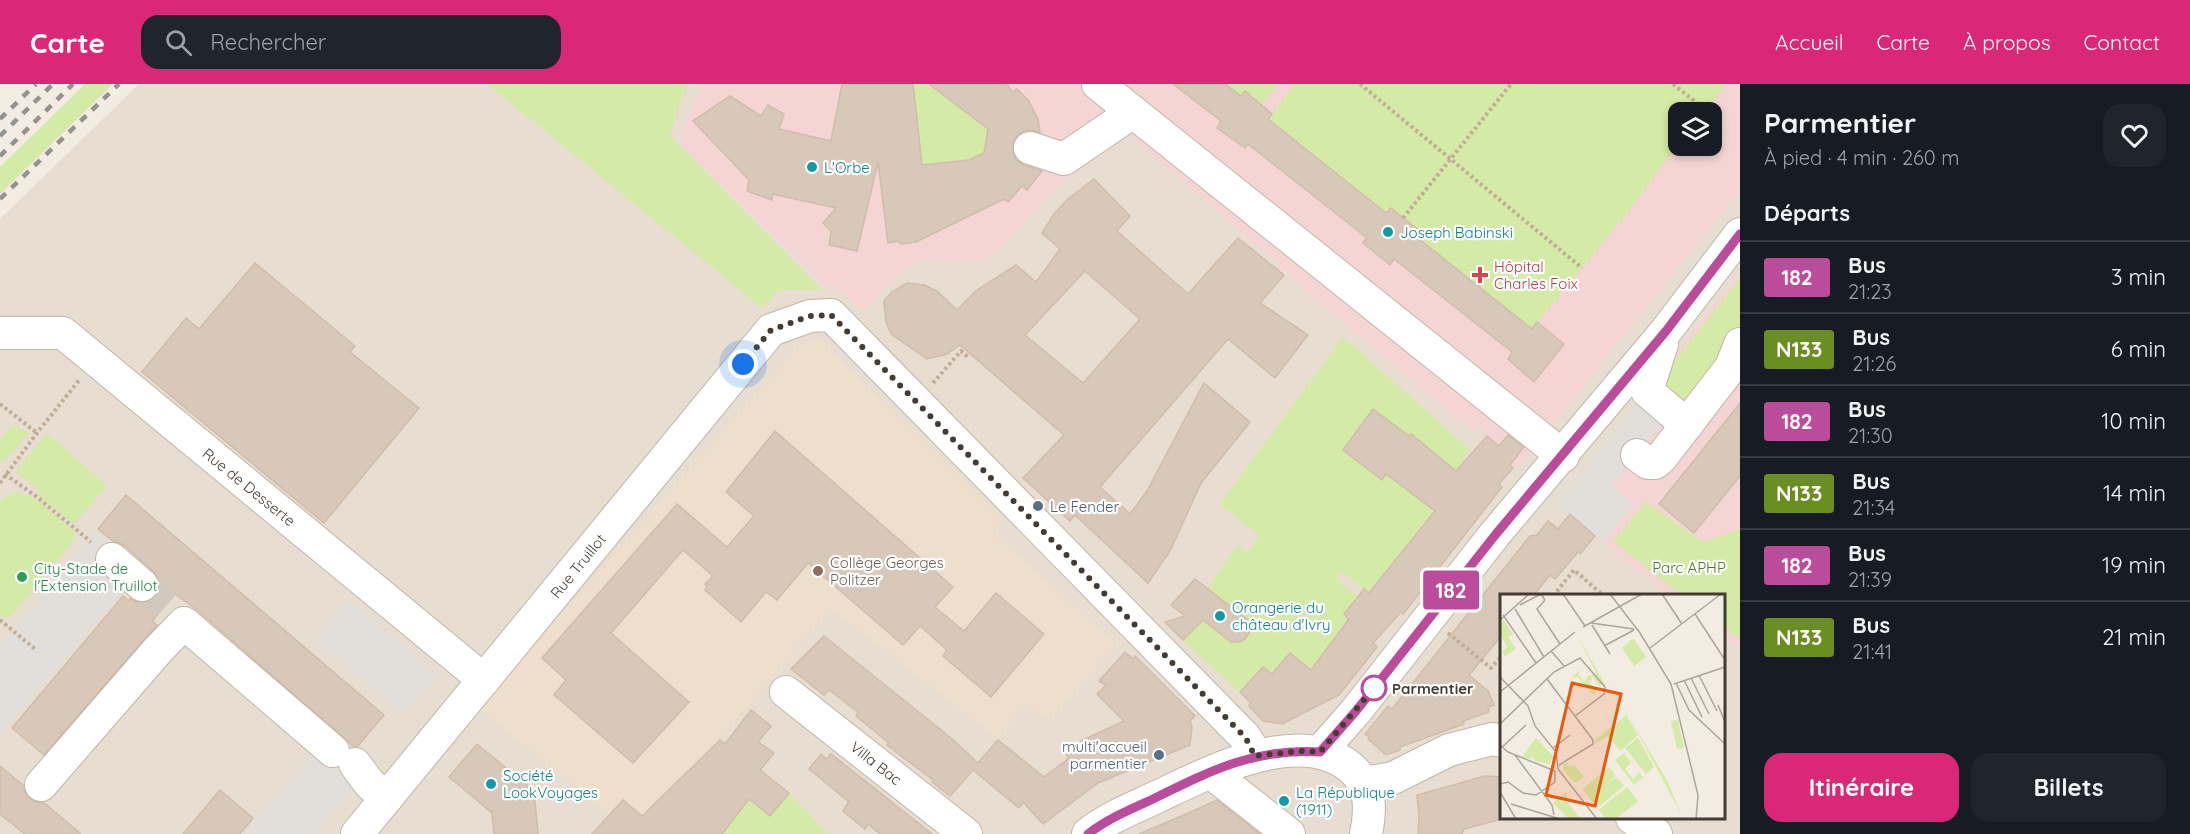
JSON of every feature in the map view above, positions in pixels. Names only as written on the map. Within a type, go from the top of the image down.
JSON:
[{"type":"street","points":[[1098,84],[1563,456]]},
{"type":"street","points":[[1030,148],[1064,159],[1133,112]]},
{"type":"street","points":[[1320,752],[1356,711],[1496,534],[1666,331],[1740,234]]},
{"type":"street","name":"Rue Truillot","points":[[357,834],[771,330],[810,316],[831,315],[1244,736],[1254,756]]},
{"type":"street","points":[[1666,331],[1647,391],[1670,414]]},
{"type":"street","name":"Rue de Desserte","points":[[0,333],[63,333],[484,680]]},
{"type":"street","points":[[1637,455],[1648,463],[1657,462],[1670,414],[1731,367],[1740,344]]},
{"type":"street","points":[[112,559],[142,585]]},
{"type":"street","points":[[41,785],[158,650],[175,614],[344,758],[386,799]]},
{"type":"street","name":"Villa Bac","points":[[786,692],[966,834]]},
{"type":"street","points":[[1365,783],[1393,778],[1449,750],[1492,739],[1500,741]]},
{"type":"street","points":[[1088,834],[1119,815],[1254,756],[1301,751],[1320,752],[1338,759],[1348,765],[1365,783],[1370,805],[1366,834]]},
{"type":"street","points":[[1072,834],[1102,811],[1198,767],[1215,775],[1289,834]]},
{"type":"street","points":[[1634,819],[1656,834]]},
{"type":"path","points":[[1360,84],[1582,268]]},
{"type":"path","points":[[1403,218],[1511,84]]},
{"type":"path","points":[[1672,84],[1695,102]]},
{"type":"path","points":[[933,383],[961,351],[968,357],[969,355]]},
{"type":"path","points":[[0,483],[96,360]]},
{"type":"path","points":[[0,404],[37,433]]},
{"type":"path","points":[[5,474],[37,497],[112,559]]},
{"type":"path","points":[[1555,594],[1574,570],[1602,594]]},
{"type":"path","points":[[1429,618],[1491,668],[1500,658]]},
{"type":"path","points":[[0,620],[35,649]]},
{"type":"shaded area","points":[[139,84],[1740,84],[1740,834],[0,834],[0,219]]},
{"type":"shaded area","name":"Hôpital Charles Foix","points":[[703,84],[1740,84],[1740,190],[1518,467],[1512,462],[1526,445],[1510,432],[1499,445],[1487,436],[1482,425],[1474,432],[1289,277],[1288,272],[1126,133],[1051,193],[998,251],[980,261],[922,259],[900,274],[864,311],[835,286],[826,286],[683,146],[682,131]]},
{"type":"shaded area","points":[[1740,273],[1740,278],[1654,388],[1740,331],[1740,650],[1725,639],[1725,594],[1666,594],[1558,504]]},
{"type":"shaded area","name":"Collège Georges Politzer","points":[[819,339],[1003,519],[993,533],[1118,645],[1048,721],[1026,704],[998,739],[830,608],[720,740],[628,829],[478,708],[799,346]]},
{"type":"shaded area","points":[[1642,398],[1667,419],[1611,485],[1634,505],[1603,542],[1558,504]]},
{"type":"shaded area","points":[[97,531],[143,570],[0,734],[0,647]]},
{"type":"shaded area","points":[[347,601],[437,676],[404,714],[315,641]]},
{"type":"shaded area","points":[[312,753],[353,787],[314,834],[245,834]]},
{"type":"green space","points":[[85,84],[113,84],[0,194],[0,167]]},
{"type":"green space","points":[[487,84],[686,84],[670,136],[822,290],[778,290],[762,308]]},
{"type":"green space","points":[[898,84],[925,84],[940,93],[948,84],[948,99],[989,130],[985,145],[986,152],[969,160],[926,164],[915,170],[878,167],[879,161],[901,145],[919,136],[912,92]]},
{"type":"green space","points":[[1225,84],[1279,84],[1261,106],[1245,92],[1241,96]]},
{"type":"green space","points":[[1295,84],[1727,84],[1712,102],[1668,102],[1669,156],[1631,208],[1532,329],[1414,235],[1418,230],[1391,208],[1386,213],[1268,119]]},
{"type":"green space","points":[[1740,278],[1740,331],[1686,415],[1654,388]]},
{"type":"green space","points":[[1343,337],[1469,449],[1435,510],[1369,593],[1342,572],[1336,579],[1363,601],[1356,610],[1350,606],[1344,614],[1349,619],[1311,670],[1290,653],[1272,674],[1262,667],[1240,692],[1183,640],[1193,630],[1192,611],[1231,642],[1244,639],[1252,628],[1248,620],[1207,589],[1238,545],[1248,552],[1260,536],[1220,504]]},
{"type":"green space","points":[[13,425],[29,433],[6,459],[0,461],[0,440]]},
{"type":"green space","points":[[47,433],[107,486],[74,524],[38,495],[40,491],[16,472]]},
{"type":"green space","name":"City-Stade de l'Extension Truillot","points":[[13,492],[37,500],[73,530],[75,539],[10,617],[4,618],[0,615],[0,501]]},
{"type":"green space","name":"Parc APHP","points":[[1646,502],[1703,542],[1740,529],[1740,639],[1725,628],[1725,594],[1680,594],[1613,541]]},
{"type":"green space","points":[[789,793],[828,834],[722,834],[749,799],[770,816]]},
{"type":"building","name":"L'Orbe","points":[[842,84],[913,84],[922,165],[969,160],[984,153],[988,129],[929,84],[1007,84],[1012,92],[1017,89],[1028,100],[1038,119],[1040,132],[1027,130],[1018,134],[1013,143],[1016,160],[1042,171],[1027,190],[1022,186],[1008,202],[1004,199],[916,242],[901,244],[898,241],[888,243],[878,162],[857,251],[829,245],[831,231],[823,223],[836,208],[773,194],[772,200],[747,191],[749,180],[693,121],[730,96],[761,116],[768,105],[784,114],[779,129],[831,141]]},
{"type":"building","name":"Joseph Babinski","points":[[1173,84],[1225,84],[1241,96],[1245,91],[1272,114],[1268,119],[1386,213],[1391,208],[1419,230],[1414,235],[1532,329],[1537,322],[1564,344],[1534,382],[1508,359],[1512,352],[1394,259],[1390,265],[1363,243],[1367,238],[1248,144],[1245,148],[1217,128],[1221,121]]},
{"type":"building","points":[[1094,179],[1130,216],[1117,231],[1188,294],[1238,238],[1284,275],[1260,303],[1308,335],[1275,378],[1228,339],[1100,487],[1130,514],[1147,491],[1204,383],[1250,422],[1201,483],[1170,551],[1148,583],[1075,515],[1070,521],[1023,478],[1064,435],[960,345],[947,354],[927,359],[891,334],[886,322],[884,301],[892,292],[907,283],[924,285],[937,291],[957,310],[977,290],[1016,265],[1036,282],[1060,249],[1042,233],[1054,214],[1068,199]],"holes":[[[1085,271],[1140,319],[1083,383],[1025,335]]]},
{"type":"building","points":[[255,263],[355,346],[350,352],[419,408],[324,523],[142,372],[186,318],[199,329]]},
{"type":"building","points":[[1740,403],[1740,476],[1694,533],[1659,504]]},
{"type":"building","points":[[1373,409],[1409,436],[1411,434],[1456,471],[1487,436],[1499,446],[1508,435],[1524,447],[1510,465],[1513,468],[1499,484],[1502,487],[1403,614],[1401,612],[1373,643],[1377,647],[1339,695],[1282,724],[1263,721],[1240,692],[1263,667],[1272,674],[1290,653],[1311,670],[1349,619],[1344,614],[1364,589],[1369,593],[1435,511],[1386,474],[1382,480],[1343,450]]},
{"type":"building","points":[[775,431],[953,587],[935,607],[964,631],[996,593],[1044,634],[991,697],[943,656],[947,650],[920,626],[903,645],[808,563],[777,600],[766,592],[741,622],[705,590],[707,586],[705,584],[713,576],[683,550],[611,633],[689,702],[633,763],[554,695],[566,680],[542,658],[677,504],[727,547],[754,516],[726,492]]},
{"type":"building","points":[[126,495],[384,715],[357,747],[353,746],[196,609],[175,594],[152,621],[157,625],[44,755],[12,728],[123,596],[128,601],[130,599],[139,603],[148,602],[156,596],[159,580],[154,572],[124,545],[113,541],[98,529]]},
{"type":"building","points":[[1570,514],[1595,536],[1555,579],[1550,575],[1535,594],[1500,594],[1500,637],[1469,675],[1488,691],[1494,705],[1488,707],[1489,712],[1463,721],[1464,724],[1400,747],[1400,750],[1386,755],[1365,734],[1388,706],[1392,709],[1530,536],[1537,535],[1548,521],[1558,529]]},
{"type":"building","points":[[1195,579],[1248,620],[1252,629],[1245,639],[1240,642],[1231,642],[1203,620],[1183,640],[1165,622],[1185,616],[1171,605]]},
{"type":"building","points":[[824,636],[951,738],[978,763],[998,740],[1044,777],[1068,759],[1066,751],[1081,745],[1081,741],[1124,721],[1097,694],[1106,685],[1099,681],[1125,652],[1133,659],[1135,656],[1195,716],[1190,721],[1192,727],[1190,745],[1098,783],[1043,824],[1023,802],[1019,808],[973,770],[950,796],[887,745],[889,743],[856,716],[858,712],[829,690],[824,695],[791,669]]},
{"type":"building","points":[[751,710],[771,726],[758,742],[774,753],[760,770],[789,793],[770,816],[749,799],[722,834],[592,834],[623,800],[642,816],[720,740],[725,744]]},
{"type":"building","name":"Société LookVoyages","points":[[477,744],[534,791],[538,834],[494,834],[492,813],[449,777]]},
{"type":"building","points":[[821,754],[826,759],[831,754],[932,834],[880,834],[868,824],[865,829],[843,811],[849,802],[809,769]]},
{"type":"building","points":[[0,766],[24,786],[24,791],[30,799],[43,802],[81,834],[25,834],[0,814]]},
{"type":"building","points":[[1485,776],[1500,777],[1500,819],[1502,819],[1464,829],[1462,834],[1418,834],[1417,795]]},
{"type":"building","points":[[220,790],[253,818],[240,834],[183,834]]},
{"type":"building","points":[[1217,800],[1260,834],[1139,834],[1184,815]]},
{"type":"tunnel","points":[[142,585],[166,605]]},
{"type":"railway","points":[[0,119],[36,84]]},
{"type":"railway","points":[[0,136],[53,84]]},
{"type":"railway","points":[[0,156],[73,84]]},
{"type":"railway","points":[[0,199],[119,84]]},
{"type":"bus line","name":"182","points":[[1088,834],[1103,823],[1210,771],[1254,756],[1301,751],[1320,752],[1356,711],[1496,534],[1666,331],[1740,234]]},
{"type":"place","name":"L'Orbe","points":[[812,167]]},
{"type":"place","name":"Joseph Babinski","points":[[1388,232]]},
{"type":"place","name":"Hôpital Charles Foix","points":[[1480,275]]},
{"type":"place","name":"Le Fender","points":[[1038,506]]},
{"type":"place","name":"Collège Georges Politzer","points":[[818,571]]},
{"type":"place","name":"City-Stade de l'Extension Truillot","points":[[22,577]]},
{"type":"place","name":"Orangerie du château d'Ivry","points":[[1220,616]]},
{"type":"place","name":"Parmentier","points":[[1374,688]]},
{"type":"place","name":"multi'accueil parmentier","points":[[1159,755]]},
{"type":"place","name":"Société LookVoyages","points":[[491,784]]},
{"type":"place","name":"La République (1911)","points":[[1284,801]]},
{"type":"route","points":[[743,364],[771,330],[810,316],[831,315],[1244,736],[1254,756],[1301,751],[1320,752],[1374,688]]}]
